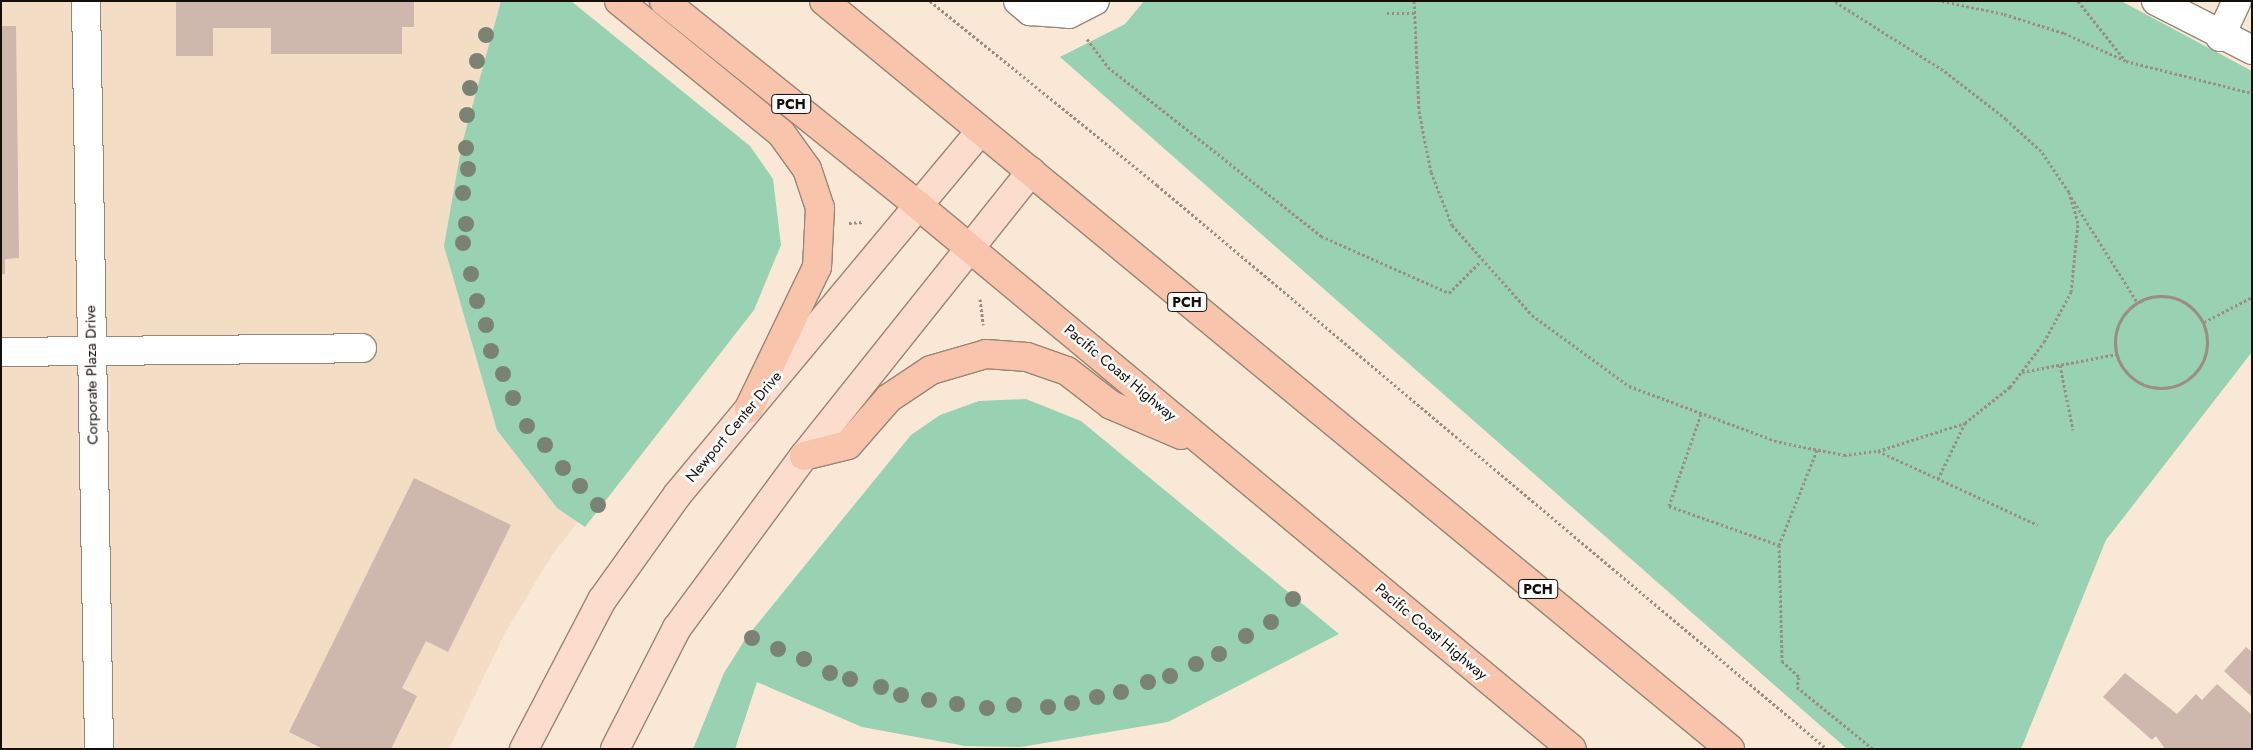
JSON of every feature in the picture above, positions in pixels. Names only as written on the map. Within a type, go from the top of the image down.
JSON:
[{"type":"highway","points":[[619,1],[780,133],[807,169],[820,208],[816,266],[749,408]]},
{"type":"highway","name":"Pacific Coast Highway","points":[[664,1],[919,206],[1572,749]]},
{"type":"highway","name":"PCH","points":[[824,1],[1730,749]]},
{"type":"highway","points":[[804,456],[848,445],[889,398],[931,370],[986,354],[1028,357],[1067,371],[1111,405],[1210,448]]},
{"type":"main road","name":"Newport Center Drive","points":[[524,749],[602,600],[678,494],[919,206],[980,130]]},
{"type":"main road","points":[[615,749],[677,628],[804,456],[1031,172]]},
{"type":"street","name":"Corporate Plaza Drive","points":[[86,1],[99,749]]},
{"type":"street","points":[[1018,1],[1030,11],[1069,14],[1095,1]]},
{"type":"street","points":[[2156,1],[2220,37],[2252,50]]},
{"type":"street","points":[[2220,37],[2237,1]]},
{"type":"street","points":[[1,352],[362,348]]},
{"type":"path","points":[[930,1],[1157,185],[1827,749]]},
{"type":"path","points":[[1414,1],[1419,111],[1431,172],[1452,225],[1481,261],[1532,315],[1579,352],[1629,386],[1778,442],[1817,450],[1844,455],[1878,451],[1965,424]]},
{"type":"path","points":[[1834,1],[1943,70],[2006,119],[2041,151],[2069,192],[2137,302]]},
{"type":"path","points":[[1942,1],[2064,33],[2126,61],[2252,93]]},
{"type":"path","points":[[2078,1],[2126,61]]},
{"type":"path","points":[[1387,13],[1414,13]]},
{"type":"path","points":[[1069,14],[1108,67],[1321,236],[1449,293],[1481,261]]},
{"type":"path","points":[[1938,479],[1965,424],[2021,372],[2044,342],[2071,292],[2078,223],[2069,192]]},
{"type":"path","points":[[840,224],[873,221]]},
{"type":"path","points":[[2156,296],[2176,298],[2193,307],[2204,322],[2208,340],[2205,357],[2182,383],[2147,386],[2132,378],[2117,354],[2116,331],[2123,315],[2137,302],[2156,296]]},
{"type":"path","points":[[2204,322],[2252,297]]},
{"type":"path","points":[[980,299],[983,329]]},
{"type":"path","points":[[2021,372],[2117,354]]},
{"type":"path","points":[[2060,365],[2073,430]]},
{"type":"path","points":[[1701,414],[1669,506],[1779,546]]},
{"type":"path","points":[[1817,450],[1779,546],[1782,661],[1799,677],[1797,687],[1874,749]]},
{"type":"path","points":[[1878,451],[2038,525]]},
{"type":"shaded area","points":[[1,1],[570,1],[710,353],[552,555],[504,635],[449,749],[1,749]]},
{"type":"green space","points":[[501,1],[571,1],[750,146],[773,179],[781,245],[754,310],[585,527],[557,508],[497,430],[444,246],[462,144]]},
{"type":"green space","points":[[1144,1],[2121,1],[2252,71],[2252,352],[2106,540],[2021,749],[1847,749],[1060,57],[1125,24]]},
{"type":"green space","points":[[1026,399],[1081,421],[1339,634],[1168,722],[1021,747],[965,746],[862,727],[757,682],[735,749],[693,749],[724,673],[746,638],[911,435],[940,415],[979,401]]},
{"type":"building","points":[[176,1],[414,1],[414,27],[402,27],[402,54],[271,54],[271,28],[213,28],[213,56],[176,56]]},
{"type":"building","points":[[1,26],[16,26],[19,258],[5,259],[5,274],[1,274]]},
{"type":"building","points":[[414,478],[511,525],[448,652],[426,641],[402,688],[417,696],[391,749],[323,749],[289,732]]},
{"type":"building","points":[[2246,647],[2252,652],[2252,697],[2224,671]]},
{"type":"building","points":[[2125,673],[2177,714],[2196,694],[2202,700],[2217,684],[2252,715],[2252,749],[2165,749],[2156,736],[2152,740],[2103,697]]}]
